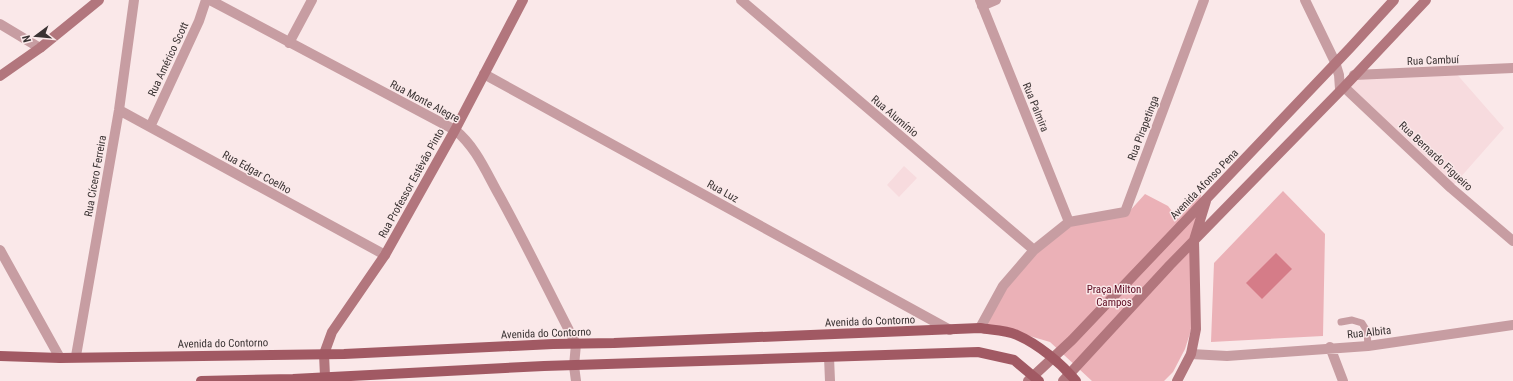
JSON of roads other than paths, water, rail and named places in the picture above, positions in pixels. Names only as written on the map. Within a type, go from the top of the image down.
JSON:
[{"type":"main road","points":[[0,76],[40,48],[99,0]]},
{"type":"main road","name":"Rua Professor Estêvão Pinto","points":[[325,379],[324,354],[332,332],[385,254],[455,130],[523,0]]},
{"type":"main road","name":"Avenida Afonso Pena","points":[[1033,379],[1052,357],[1072,340],[1394,0]]},
{"type":"main road","points":[[1069,378],[1194,240],[1426,0]]},
{"type":"main road","points":[[1177,381],[1191,354],[1196,329],[1194,240],[1207,198]]},
{"type":"main road","name":"Avenida do Contorno","points":[[0,356],[60,358],[76,356],[324,354],[980,328],[1016,334],[1028,340],[1052,357],[1069,378]]},
{"type":"main road","points":[[201,381],[325,379],[574,366],[978,352],[1014,360],[1033,379]]},
{"type":"street","name":"Rua Cícero Ferreira","points":[[76,356],[119,110],[134,0]]},
{"type":"street","name":"Rua Américo Scott","points":[[150,127],[199,21],[206,0]]},
{"type":"street","name":"Rua Monte Alegre","points":[[210,0],[455,130],[472,146],[514,223],[576,344]]},
{"type":"street","points":[[290,43],[312,0]]},
{"type":"street","name":"Rua Alumínio","points":[[741,0],[1034,250]]},
{"type":"street","points":[[981,3],[996,0]]},
{"type":"street","name":"Rua Pirapetinga","points":[[1070,222],[1125,212],[1204,0]]},
{"type":"street","points":[[1305,0],[1336,62],[1342,88]]},
{"type":"street","name":"Rua Palmira","points":[[981,3],[1070,222]]},
{"type":"street","points":[[0,24],[40,48]]},
{"type":"street","name":"Rua Cambuí","points":[[1354,75],[1513,68]]},
{"type":"street","name":"Rua Luz","points":[[484,74],[950,330]]},
{"type":"street","name":"Rua Bernardo Figueiro","points":[[1342,88],[1451,188],[1513,241]]},
{"type":"street","name":"Rua Edgar Coelho","points":[[119,110],[385,254]]},
{"type":"street","points":[[980,328],[1002,286],[1034,250],[1070,222]]},
{"type":"street","points":[[0,250],[60,358]]},
{"type":"street","name":"Rua Albita","points":[[1191,354],[1227,356],[1330,347],[1368,346],[1513,325]]},
{"type":"street","points":[[576,344],[574,366],[576,381]]},
{"type":"street","points":[[1330,347],[1343,381]]},
{"type":"street","points":[[829,357],[830,381]]},
{"type":"lane","points":[[1341,322],[1352,320],[1362,323],[1367,331],[1368,346]]},
{"type":"park label","name":"Praça Milton Campos","points":[[1114,295]]}]
